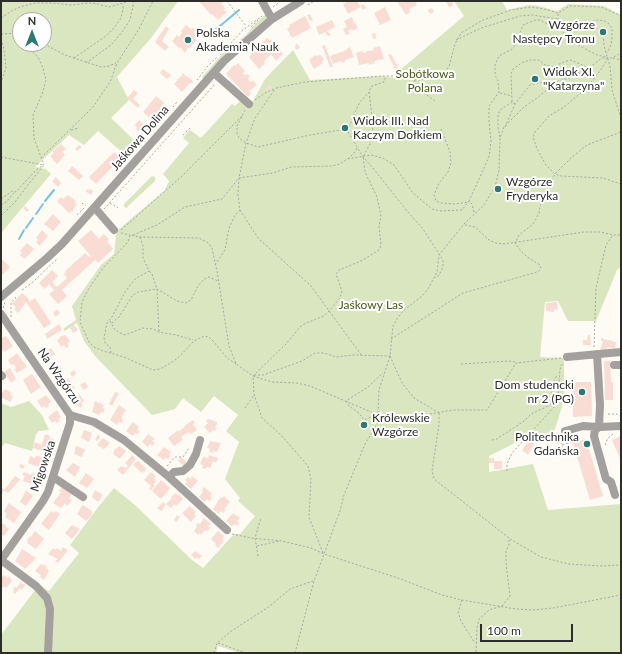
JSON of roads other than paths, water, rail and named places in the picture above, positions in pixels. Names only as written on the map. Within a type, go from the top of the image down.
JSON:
[{"type":"street","points":[[262,1],[272,19]]},
{"type":"street","name":"Jaśkowa Dolina","points":[[1,297],[47,258],[92,205],[216,75],[241,45],[272,19],[303,4]]},
{"type":"street","points":[[216,75],[249,104]]},
{"type":"street","points":[[92,205],[114,230]]},
{"type":"street","name":"Na Wzgórzu","points":[[1,314],[70,415],[90,420],[110,430],[132,446],[169,477],[227,530]]},
{"type":"street","points":[[568,357],[621,352]]},
{"type":"street","points":[[597,354],[600,405],[599,427],[595,430],[594,436],[606,479],[611,482],[615,495]]},
{"type":"street","name":"Migowska","points":[[48,653],[50,610],[47,598],[40,589],[1,560],[43,501],[53,477],[70,423],[70,415]]},
{"type":"street","points":[[566,431],[583,426],[619,429]]},
{"type":"street","points":[[169,477],[174,472],[183,470],[190,465],[196,454],[200,440]]},
{"type":"street","points":[[189,448],[196,454]]},
{"type":"street","points":[[53,477],[83,497]]},
{"type":"waterway","points":[[208,36],[239,10]]},
{"type":"waterway","points":[[45,201],[54,190]]},
{"type":"waterway","points":[[36,214],[43,204]]},
{"type":"waterway","points":[[26,228],[33,218]]},
{"type":"waterway","points":[[19,239],[24,230]]},
{"type":"place","name":"Wzgórze Następcy Tronu","points":[[603,32]]},
{"type":"place","name":"Polska Akademia Nauk","points":[[188,40]]},
{"type":"place","name":"Widok XI. \"Katarzyna\"","points":[[535,79]]},
{"type":"place","name":"Widok III. Nad Kaczym Dołkiem","points":[[345,128]]},
{"type":"place","name":"Wzgórze Fryderyka","points":[[498,189]]},
{"type":"place","name":"Dom studencki nr 2 (PG)","points":[[582,392]]},
{"type":"place","name":"Królewskie Wzgórze","points":[[364,425]]},
{"type":"place","name":"Politechnika Gdańska","points":[[587,444]]},
{"type":"park label","name":"Sobótkowa Polana","points":[[425,81]]},
{"type":"park label","name":"Jaśkowy Las","points":[[371,305]]}]
